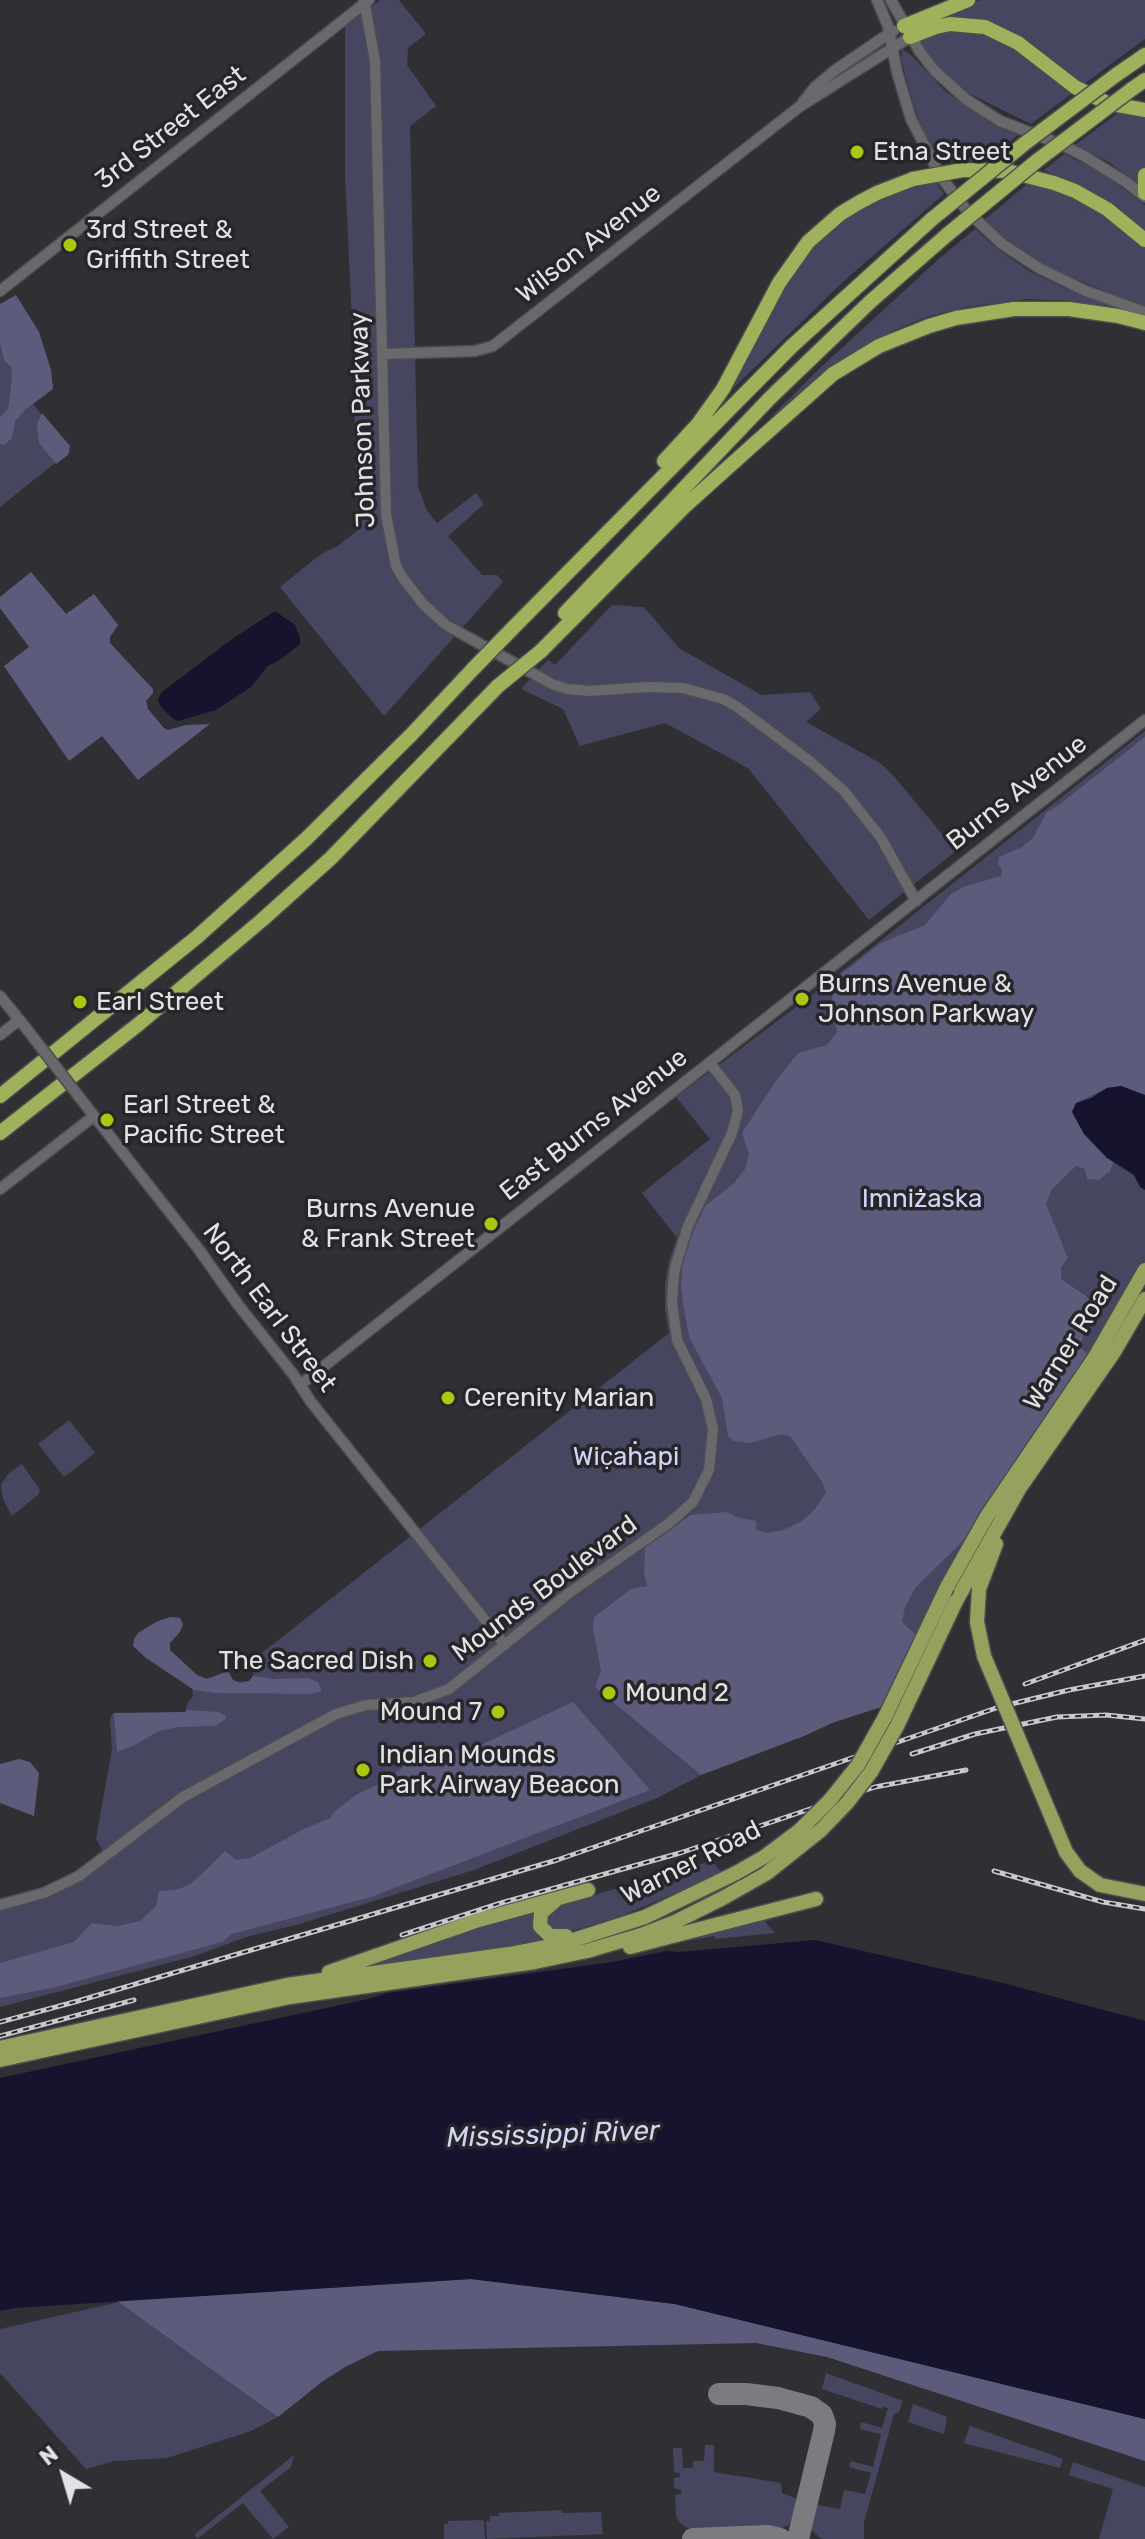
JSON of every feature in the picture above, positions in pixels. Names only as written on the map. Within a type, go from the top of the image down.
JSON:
[{"type":"highway","points":[[907,32],[968,0]]},
{"type":"highway","points":[[907,32],[950,24],[985,27],[1018,43],[1075,87],[1107,103],[1145,110]]},
{"type":"highway","points":[[0,1096],[197,937],[306,839],[792,346],[932,219],[1024,144],[1145,55]]},
{"type":"highway","points":[[538,649],[605,569],[780,388],[871,301],[1038,160],[1145,80]]},
{"type":"highway","points":[[559,582],[584,543],[698,424],[723,389],[789,265],[808,242],[858,203],[913,179],[963,170],[1007,171],[1075,191],[1107,209],[1145,240]]},
{"type":"highway","points":[[1145,175],[1145,195]]},
{"type":"highway","points":[[0,1133],[140,1023],[331,858],[498,686],[664,527],[833,374],[879,346],[942,322],[980,313],[1014,309],[1069,309],[1145,323]]},
{"type":"highway","name":"Warner Road","points":[[0,2048],[269,1989],[526,1951],[578,1939],[629,1923],[686,1899],[772,1851],[800,1830],[830,1800],[858,1765],[885,1717],[947,1587],[987,1516],[1095,1357],[1145,1270]]},
{"type":"highway","name":"Warner Road","points":[[0,2060],[299,1996],[535,1962],[605,1946],[658,1929],[716,1903],[767,1873],[821,1830],[871,1772],[897,1726],[956,1601],[1019,1489],[1114,1352],[1145,1299]]},
{"type":"highway","points":[[1019,1489],[979,1589],[977,1622],[984,1656],[1066,1852],[1080,1871],[1100,1885],[1145,1894]]},
{"type":"highway","points":[[269,1989],[366,1960],[479,1920],[588,1890],[547,1906],[539,1920],[543,1932],[560,1937],[629,1923]]},
{"type":"highway","points":[[535,1962],[634,1946],[816,1899]]},
{"type":"street","points":[[877,0],[889,32],[903,96],[923,145],[941,177],[968,212],[1002,244],[1039,268],[1086,291],[1145,312]]},
{"type":"street","points":[[891,0],[907,32],[935,71],[974,105],[1019,130],[1084,156],[1145,195]]},
{"type":"street","name":"3rd Street East","points":[[0,291],[366,1]]},
{"type":"street","name":"Johnson Parkway","points":[[366,1],[375,61],[387,529],[396,566],[434,616],[539,677],[567,689],[590,691],[670,686],[697,690],[736,706],[844,791],[881,838],[916,901]]},
{"type":"street","name":"Wilson Avenue","points":[[799,107],[820,82],[889,32],[907,32]]},
{"type":"street","name":"Wilson Avenue","points":[[383,354],[475,351],[493,346],[799,107],[893,48],[907,32]]},
{"type":"street","name":"Burns Avenue","points":[[916,901],[1145,720]]},
{"type":"street","name":"East Burns Avenue","points":[[300,1385],[916,901]]},
{"type":"street","name":"North Earl Street","points":[[0,996],[505,1645]]},
{"type":"street","points":[[0,1035],[22,1024]]},
{"type":"street","name":"Mounds Boulevard","points":[[0,1905],[44,1893],[79,1876],[183,1797],[336,1714],[361,1706],[410,1703],[429,1698],[459,1682],[569,1593],[693,1502],[709,1470],[713,1440],[706,1399],[677,1340],[672,1302],[675,1268],[688,1226],[732,1133],[738,1111],[735,1095],[710,1063]]},
{"type":"street","points":[[0,1189],[94,1116]]},
{"type":"green space","points":[[380,0],[399,0],[426,34],[408,48],[407,65],[436,106],[410,126],[418,487],[427,511],[437,523],[476,493],[484,504],[448,536],[482,575],[497,575],[503,582],[384,716],[280,587],[321,554],[357,531],[345,175],[345,27]]},
{"type":"green space","points":[[981,0],[1145,0],[1145,39],[1080,87],[1001,29],[912,29]]},
{"type":"green space","points":[[937,28],[990,31],[1075,91],[1031,124],[968,93],[942,70],[919,42],[920,36]]},
{"type":"green space","points":[[902,49],[946,92],[1019,134],[985,161],[939,162],[924,135],[913,103],[901,59]]},
{"type":"green space","points":[[1122,110],[1145,113],[1145,189],[1109,162],[1075,145]]},
{"type":"green space","points":[[1064,154],[1102,173],[1145,205],[1145,230],[1098,194],[1044,170]]},
{"type":"green space","points":[[935,180],[944,194],[845,280],[725,396],[785,284],[803,257],[836,223],[884,195]]},
{"type":"green space","points":[[1031,181],[1073,196],[1111,219],[1145,248],[1145,307],[1053,270],[1008,242],[984,220]]},
{"type":"green space","points":[[975,229],[1029,271],[1115,309],[1073,301],[1027,299],[966,307],[929,316],[892,331],[854,352],[774,417],[820,368]]},
{"type":"green space","points":[[16,295],[39,332],[51,370],[53,389],[15,421],[12,438],[4,445],[0,444],[0,417],[8,409],[12,378],[11,367],[4,360],[0,343],[0,304]]},
{"type":"green space","points":[[0,318],[54,385],[32,403],[70,451],[0,507]]},
{"type":"green space","points":[[42,413],[70,446],[68,455],[56,464],[39,443],[37,424]]},
{"type":"green space","points":[[31,572],[66,614],[94,594],[118,625],[110,637],[110,643],[153,689],[146,701],[148,709],[164,728],[210,724],[138,780],[102,736],[69,761],[4,666],[29,647],[0,608],[0,597]]},
{"type":"green space","points":[[612,605],[644,607],[680,649],[762,695],[810,692],[821,709],[806,722],[880,763],[956,851],[869,920],[748,768],[665,723],[580,746],[563,709],[521,689],[548,660],[555,665]]},
{"type":"green space","name":"Wic̣aḣapi","points":[[1145,731],[1145,1262],[881,1707],[701,1775],[657,1798],[474,1870],[296,1925],[246,1937],[195,1956],[0,2007],[0,1899],[53,1883],[103,1851],[96,1839],[112,1749],[112,1714],[186,1712],[193,1696],[192,1688],[202,1678],[229,1671],[231,1679],[236,1682],[249,1681],[258,1656],[669,1333],[665,1283],[677,1238],[642,1193],[710,1139],[676,1097],[812,995]]},
{"type":"green space","name":"Wic̣aḣapi","points":[[1145,737],[1145,1095],[1121,1086],[1107,1088],[1076,1103],[1072,1112],[1084,1134],[1114,1162],[1110,1171],[1099,1180],[1087,1179],[1085,1169],[1076,1166],[1052,1189],[1046,1204],[1068,1258],[1061,1267],[1061,1279],[1086,1296],[1095,1310],[1087,1322],[1080,1347],[1087,1354],[964,1540],[915,1588],[905,1607],[902,1622],[916,1635],[881,1707],[701,1775],[595,1687],[601,1671],[593,1628],[594,1617],[631,1589],[647,1586],[645,1546],[691,1515],[727,1512],[756,1521],[756,1530],[767,1533],[802,1521],[826,1493],[822,1482],[790,1436],[781,1434],[751,1443],[734,1441],[728,1436],[722,1398],[690,1339],[685,1316],[681,1289],[682,1265],[691,1237],[705,1206],[734,1183],[745,1169],[749,1154],[742,1133],[775,1082],[798,1053],[827,1045],[837,1032],[832,999],[836,978],[881,943],[925,925],[951,894],[963,887],[1001,876],[999,857],[1022,847],[1033,838],[1046,813]]},
{"type":"green space","points":[[69,1420],[95,1453],[64,1477],[38,1444]]},
{"type":"green space","points":[[22,1464],[40,1490],[12,1516],[3,1499],[1,1485],[8,1474]]},
{"type":"green space","points":[[170,1617],[180,1618],[183,1624],[170,1643],[170,1650],[197,1675],[207,1679],[228,1671],[233,1680],[241,1683],[253,1676],[308,1678],[318,1682],[322,1691],[312,1694],[194,1690],[133,1646],[138,1633]]},
{"type":"green space","points":[[573,1702],[650,1790],[371,1897],[232,1934],[222,1942],[204,1947],[52,1988],[0,1998],[0,1963],[74,1942],[92,1923],[118,1926],[140,1921],[156,1906],[159,1891],[176,1890],[191,1884],[225,1851],[236,1860],[250,1858],[330,1818],[356,1795],[387,1780],[404,1766],[452,1750],[472,1749]]},
{"type":"green space","points":[[219,1712],[226,1719],[215,1726],[159,1731],[117,1752],[114,1713]]},
{"type":"green space","points":[[19,1759],[30,1762],[39,1773],[34,1816],[0,1803],[0,1764]]},
{"type":"green space","points":[[712,1861],[722,1873],[619,1917],[561,1934],[556,1934],[545,1920],[553,1907]]},
{"type":"green space","points":[[537,1907],[533,1923],[541,1939],[505,1949],[359,1969],[374,1961]]},
{"type":"green space","points":[[762,1918],[775,1933],[715,1939],[714,1936],[682,1942]]},
{"type":"green space","points":[[471,2279],[675,2304],[1145,2419],[1145,2461],[827,2357],[756,2343],[378,2351],[323,2381],[278,2417],[117,2301]]},
{"type":"green space","points":[[124,2301],[278,2417],[251,2431],[167,2458],[114,2461],[86,2469],[0,2373],[0,2329]]},
{"type":"green space","points":[[826,2373],[903,2401],[899,2412],[894,2414],[864,2522],[864,2539],[822,2539],[812,2531],[811,2522],[818,2505],[840,2509],[844,2490],[865,2494],[871,2473],[849,2467],[851,2461],[873,2467],[881,2434],[860,2429],[861,2422],[882,2428],[888,2408],[882,2409],[822,2389]]},
{"type":"green space","points":[[913,2404],[947,2417],[944,2434],[908,2422]]},
{"type":"green space","points":[[970,2426],[1063,2459],[1060,2468],[967,2444],[964,2442]]},
{"type":"green space","points":[[705,2445],[714,2445],[714,2472],[781,2483],[782,2493],[795,2498],[797,2503],[790,2524],[782,2528],[759,2526],[699,2530],[680,2523],[676,2516],[675,2495],[681,2494],[681,2490],[674,2488],[674,2478],[680,2477],[680,2473],[674,2472],[673,2448],[682,2448],[683,2468],[693,2468],[693,2461],[704,2461]]},
{"type":"green space","points":[[294,2455],[291,2467],[260,2491],[289,2527],[273,2539],[243,2503],[197,2539],[195,2534]]},
{"type":"green space","points":[[1073,2462],[1145,2487],[1145,2539],[1099,2539],[1113,2489],[1069,2475]]},
{"type":"green space","points":[[561,2510],[562,2513],[601,2512],[603,2534],[487,2539],[486,2521],[490,2521],[490,2516]]},
{"type":"green space","points":[[484,2520],[485,2539],[444,2539],[444,2524],[448,2521]]},
{"type":"water","points":[[275,611],[295,625],[300,644],[268,666],[251,687],[216,710],[178,721],[160,706],[158,699],[162,692]]},
{"type":"water","points":[[1121,1086],[1145,1095],[1145,1190],[1134,1175],[1107,1158],[1084,1134],[1072,1112],[1076,1103],[1107,1088]]},
{"type":"water","name":"Mississippi River","points":[[815,1940],[999,1982],[1145,2021],[1145,2419],[675,2304],[471,2279],[0,2311],[0,2078],[387,1993],[612,1962],[666,1951]]},
{"type":"taxiway","points":[[719,2394],[778,2398],[811,2407],[822,2415],[824,2431],[798,2539]]},
{"type":"taxiway","points":[[693,2539],[768,2536],[780,2539]]},
{"type":"railway","points":[[1025,1684],[1145,1640]]},
{"type":"railway","points":[[0,2022],[557,1860],[999,1707],[1145,1676]]},
{"type":"railway","points":[[912,1754],[975,1734],[1057,1717],[1106,1715],[1145,1719]]},
{"type":"railway","points":[[402,1935],[501,1903],[680,1853],[875,1787],[966,1770]]},
{"type":"railway","points":[[994,1871],[1103,1902],[1145,1909]]},
{"type":"railway","points":[[0,2036],[134,2000]]},
{"type":"place","name":"Etna Street","points":[[857,152]]},
{"type":"place","name":"3rd Street & Griffith Street","points":[[70,245]]},
{"type":"place","name":"Burns Avenue & Johnson Parkway","points":[[802,999]]},
{"type":"place","name":"Earl Street","points":[[80,1002]]},
{"type":"place","name":"Earl Street & Pacific Street","points":[[107,1120]]},
{"type":"place","name":"Burns Avenue & Frank Street","points":[[491,1224]]},
{"type":"place","name":"Cerenity Marian","points":[[448,1398]]},
{"type":"place","name":"The Sacred Dish","points":[[430,1661]]},
{"type":"place","name":"Mound 2","points":[[609,1693]]},
{"type":"place","name":"Mound 7","points":[[498,1712]]},
{"type":"place","name":"Indian Mounds Park Airway Beacon","points":[[363,1770]]},
{"type":"park label","name":"Imniżaska","points":[[922,1199]]}]
